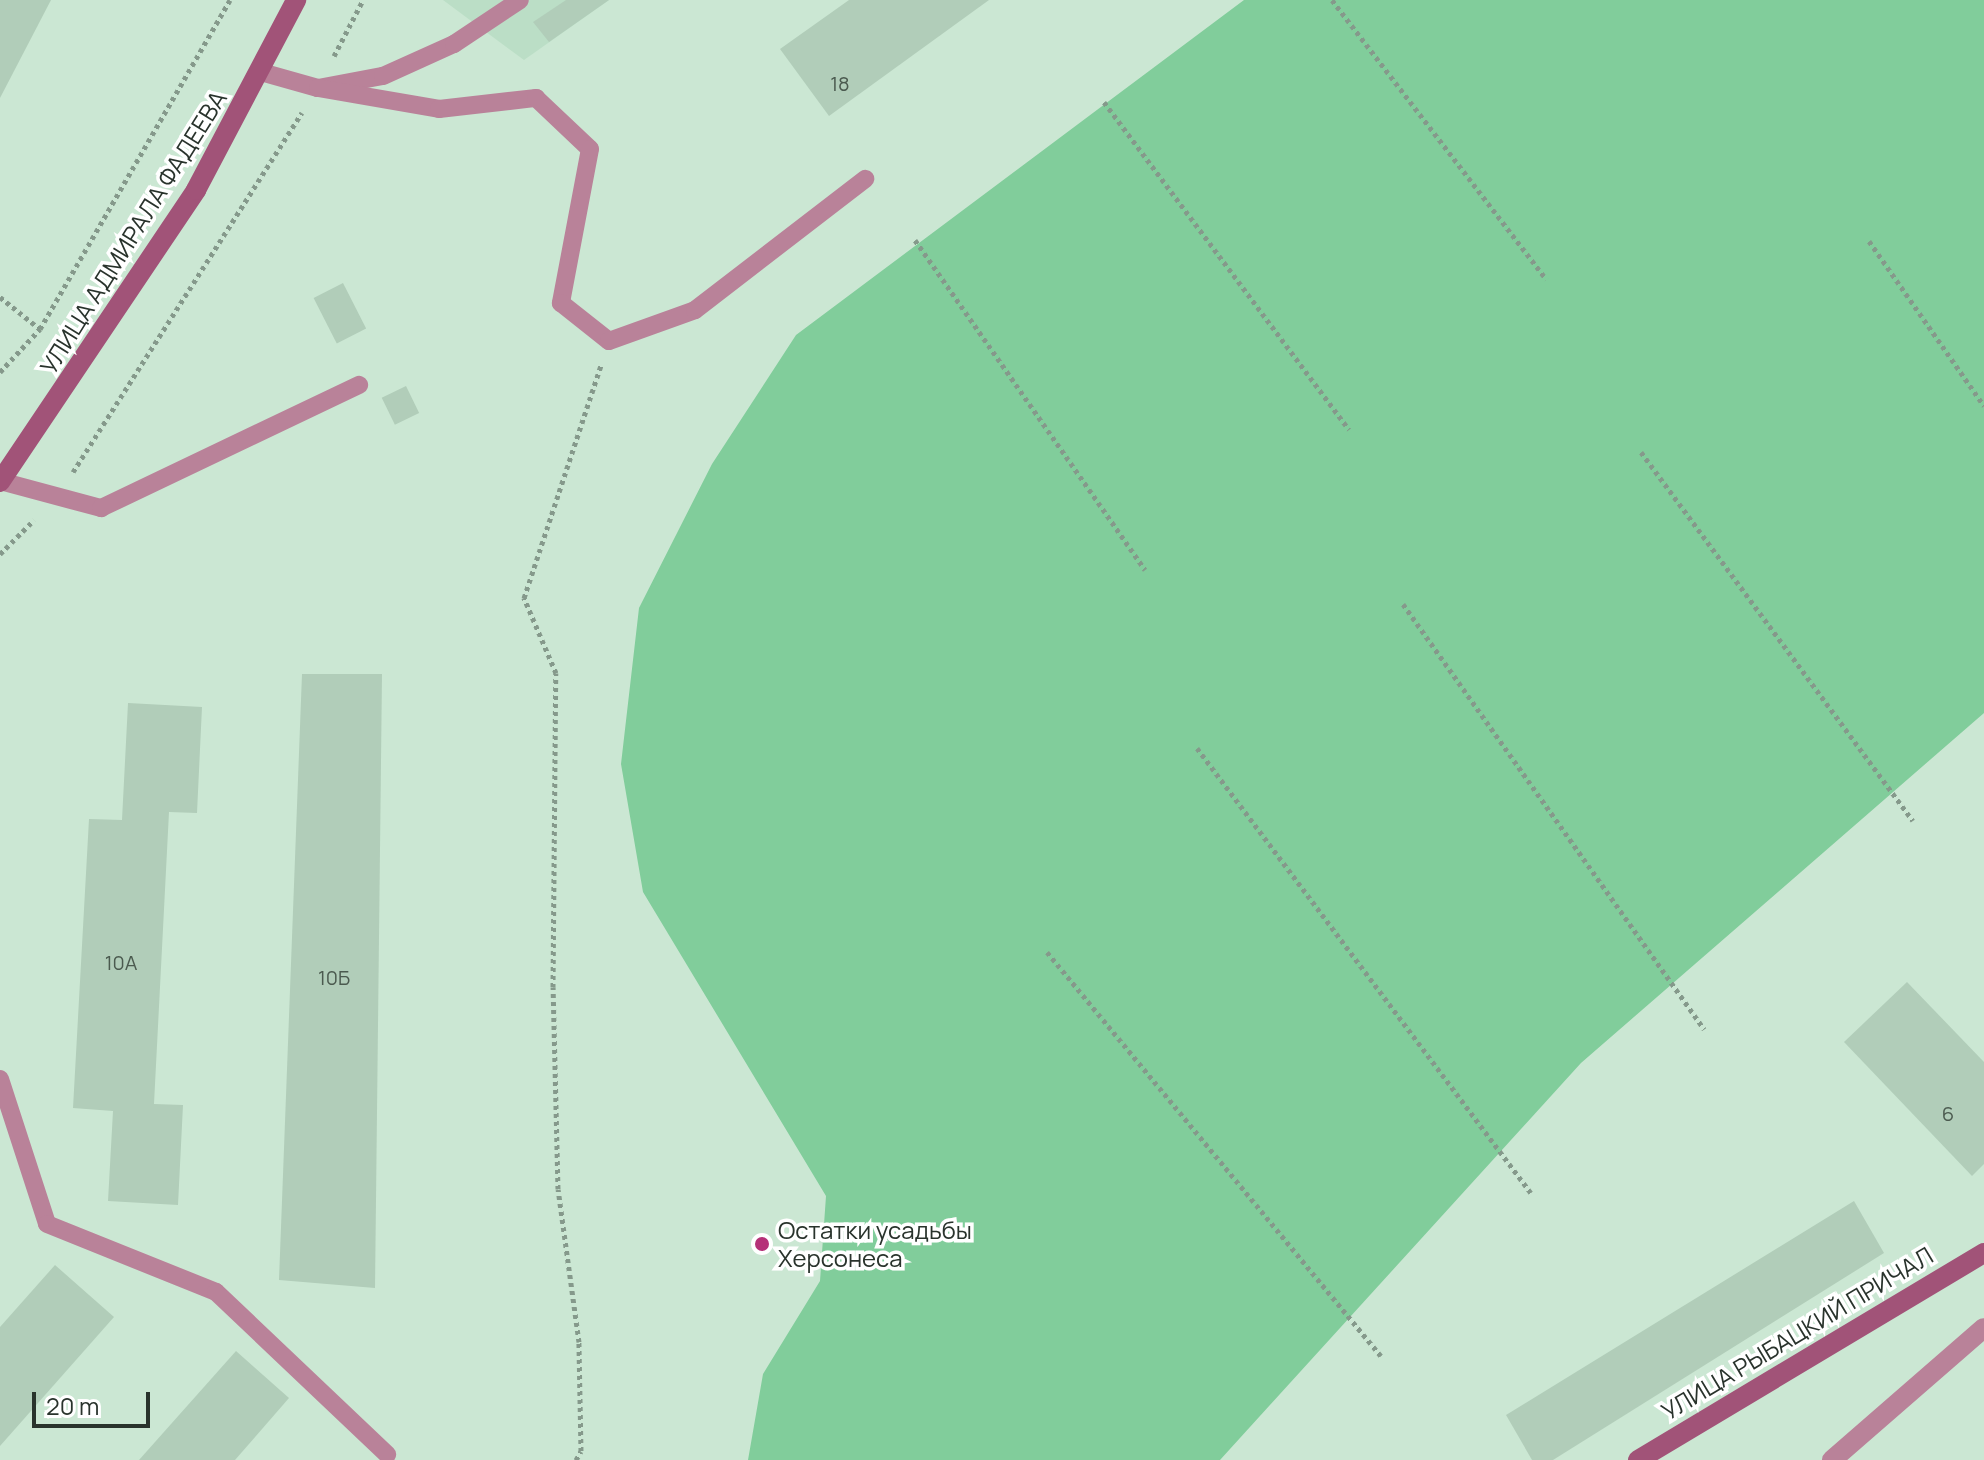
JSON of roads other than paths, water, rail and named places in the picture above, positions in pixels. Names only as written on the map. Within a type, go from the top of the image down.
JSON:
[{"type":"main road","name":"УЛИЦА АДМИРАЛА ФАДЕЕВА","points":[[0,482],[196,190],[261,72],[296,0]]},
{"type":"main road","name":"УЛИЦА РЫБАЦКИЙ ПРИЧАЛ","points":[[1638,1460],[1984,1253]]},
{"type":"street","points":[[1832,1460],[1984,1328]]},
{"type":"lane","points":[[318,88],[383,76],[454,44],[520,0]]},
{"type":"lane","points":[[261,72],[318,88],[439,109],[536,98],[590,149],[561,303],[609,341],[695,310],[865,179]]},
{"type":"lane","points":[[0,482],[101,508],[359,385]]},
{"type":"lane","points":[[0,1079],[47,1224],[216,1292],[387,1454]]},
{"type":"place","name":"Остатки усадьбы Херсонеса","points":[[762,1244]]}]
